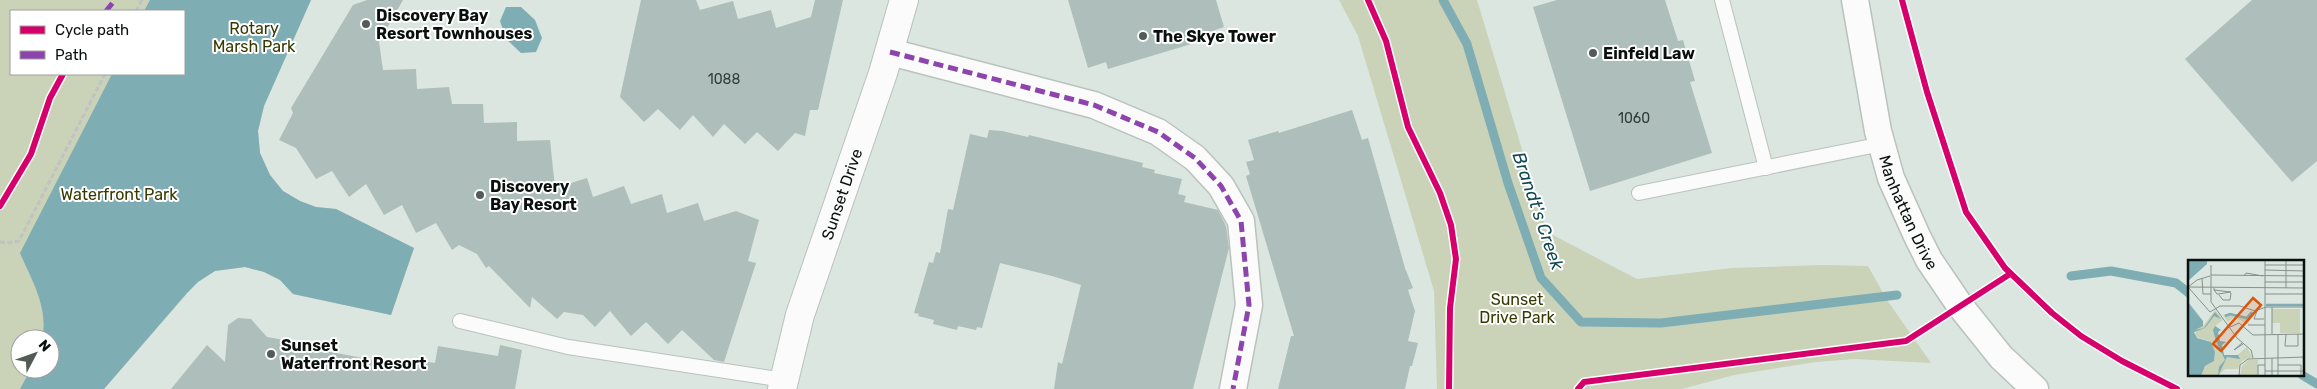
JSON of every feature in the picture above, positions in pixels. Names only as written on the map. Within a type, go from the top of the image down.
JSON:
[{"type":"street","name":"Sunset Drive","points":[[783,384],[803,307],[890,52],[904,0]]},
{"type":"street","name":"Manhattan Drive","points":[[1855,0],[1882,144],[1892,178],[1929,260],[1961,307],[2001,357],[2035,389]]},
{"type":"street","points":[[890,52],[1094,105],[1158,132],[1195,158],[1222,186],[1241,221],[1249,305],[1233,389]]},
{"type":"lane","points":[[1722,0],[1766,168]]},
{"type":"lane","points":[[1639,193],[1882,144]]},
{"type":"lane","points":[[460,321],[568,347],[783,384]]},
{"type":"path","points":[[0,242],[7,244],[19,240],[105,75]]},
{"type":"green space","name":"Waterfront Park","points":[[0,0],[311,0],[264,106],[258,131],[260,153],[270,175],[283,191],[300,201],[316,207],[336,209],[414,248],[391,315],[293,294],[280,280],[264,272],[245,267],[215,271],[197,282],[104,389],[0,389]]},
{"type":"green space","name":"Sunset Drive Park","points":[[1339,0],[1477,0],[1547,232],[1637,279],[1732,268],[1823,265],[1868,266],[1887,300],[1931,363],[1855,359],[1816,362],[1734,375],[1682,389],[1437,389],[1434,291],[1358,36]]},
{"type":"water","name":"Waterfront Park","points":[[150,0],[311,0],[264,106],[258,131],[260,153],[270,175],[283,191],[300,201],[316,207],[336,209],[414,248],[391,315],[293,294],[280,280],[264,272],[245,267],[215,271],[198,282],[187,293],[104,389],[20,389],[26,379],[60,379],[60,329],[44,329],[38,295],[20,253],[111,75],[185,75],[185,10],[145,10]]},
{"type":"water","points":[[506,7],[521,7],[535,20],[542,38],[536,52],[521,53],[506,39],[500,21]]},
{"type":"building","name":"Discovery Bay Resort","points":[[367,0],[403,0],[379,42],[383,70],[416,69],[417,89],[449,87],[452,104],[483,104],[484,123],[517,122],[517,141],[550,140],[555,188],[587,178],[593,197],[624,186],[631,204],[662,194],[667,213],[698,203],[704,221],[736,211],[759,220],[748,261],[756,263],[724,362],[714,360],[682,330],[668,344],[646,322],[631,336],[610,311],[595,327],[583,315],[564,312],[557,319],[532,297],[530,308],[489,266],[486,268],[477,254],[459,245],[452,250],[436,223],[416,233],[402,205],[384,215],[366,184],[349,197],[332,171],[316,179],[296,148],[279,140],[293,113],[291,108],[353,5]]},
{"type":"building","points":[[641,0],[696,0],[700,10],[733,1],[738,19],[771,10],[776,28],[811,17],[815,0],[843,0],[818,110],[810,110],[805,136],[795,133],[778,151],[757,132],[745,144],[724,124],[713,137],[693,115],[680,130],[658,109],[644,122],[620,97]]},
{"type":"building","name":"The Skye Tower","points":[[1068,0],[1216,0],[1224,27],[1206,33],[1208,39],[1108,69],[1106,62],[1088,68]]},
{"type":"building","points":[[1557,0],[1665,0],[1678,41],[1683,40],[1695,81],[1690,82],[1712,153],[1590,191],[1533,7]]},
{"type":"building","points":[[2252,0],[2317,0],[2317,161],[2292,182],[2185,59]]},
{"type":"building","points":[[1352,110],[1362,140],[1368,138],[1405,268],[1413,288],[1408,290],[1415,311],[1408,341],[1418,343],[1412,366],[1410,366],[1405,389],[1278,389],[1291,336],[1294,336],[1246,176],[1250,174],[1246,162],[1254,160],[1248,140],[1278,131],[1279,133]]},
{"type":"building","points":[[989,130],[1028,137],[1029,135],[1143,163],[1142,167],[1155,170],[1154,173],[1182,179],[1178,194],[1186,196],[1184,202],[1218,210],[1226,226],[1229,248],[1193,389],[1054,389],[1058,362],[1062,364],[1081,285],[1052,276],[1000,263],[982,328],[977,327],[976,330],[958,326],[957,330],[933,324],[934,320],[918,316],[919,314],[914,313],[929,262],[933,263],[936,252],[940,253],[948,209],[953,210],[970,134],[987,138]]},
{"type":"building","points":[[238,318],[251,319],[267,337],[284,340],[284,343],[415,368],[416,360],[435,363],[438,346],[498,356],[500,345],[522,350],[515,389],[171,389],[207,345],[225,362],[228,325]]},
{"type":"waterway","name":"Brandt's Creek","points":[[1443,0],[1467,44],[1508,183],[1541,278],[1581,322],[1661,323],[1897,295]]},
{"type":"waterway","name":"Brandt's Creek","points":[[2071,276],[2111,271],[2176,283],[2188,292]]},
{"type":"waterway","name":"Brandt's Creek","points":[[2304,376],[2317,384]]},
{"type":"marked path","points":[[107,10],[115,0]]},
{"type":"marked path","points":[[890,52],[1094,105],[1158,132],[1195,158],[1221,186],[1241,221],[1249,305],[1233,389]]},
{"type":"cycle path","points":[[1368,0],[1386,41],[1408,127],[1440,193],[1451,225],[1456,259],[1450,308],[1449,389]]},
{"type":"cycle path","points":[[1902,0],[1927,92],[1966,212],[2005,268],[2052,313],[2081,336],[2122,361],[2177,389]]},
{"type":"cycle path","points":[[0,206],[31,154],[50,98],[62,75]]},
{"type":"cycle path","points":[[1578,389],[1584,382],[1906,341],[2010,274]]},
{"type":"place","name":"Discovery Bay Resort Townhouses","points":[[366,24]]},
{"type":"place","name":"The Skye Tower","points":[[1143,36]]},
{"type":"place","name":"Einfeld Law","points":[[1593,53]]},
{"type":"place","name":"Discovery Bay Resort","points":[[480,195]]},
{"type":"place","name":"Sunset Waterfront Resort","points":[[271,354]]},
{"type":"park label","name":"Rotary Marsh Park","points":[[254,37]]}]
